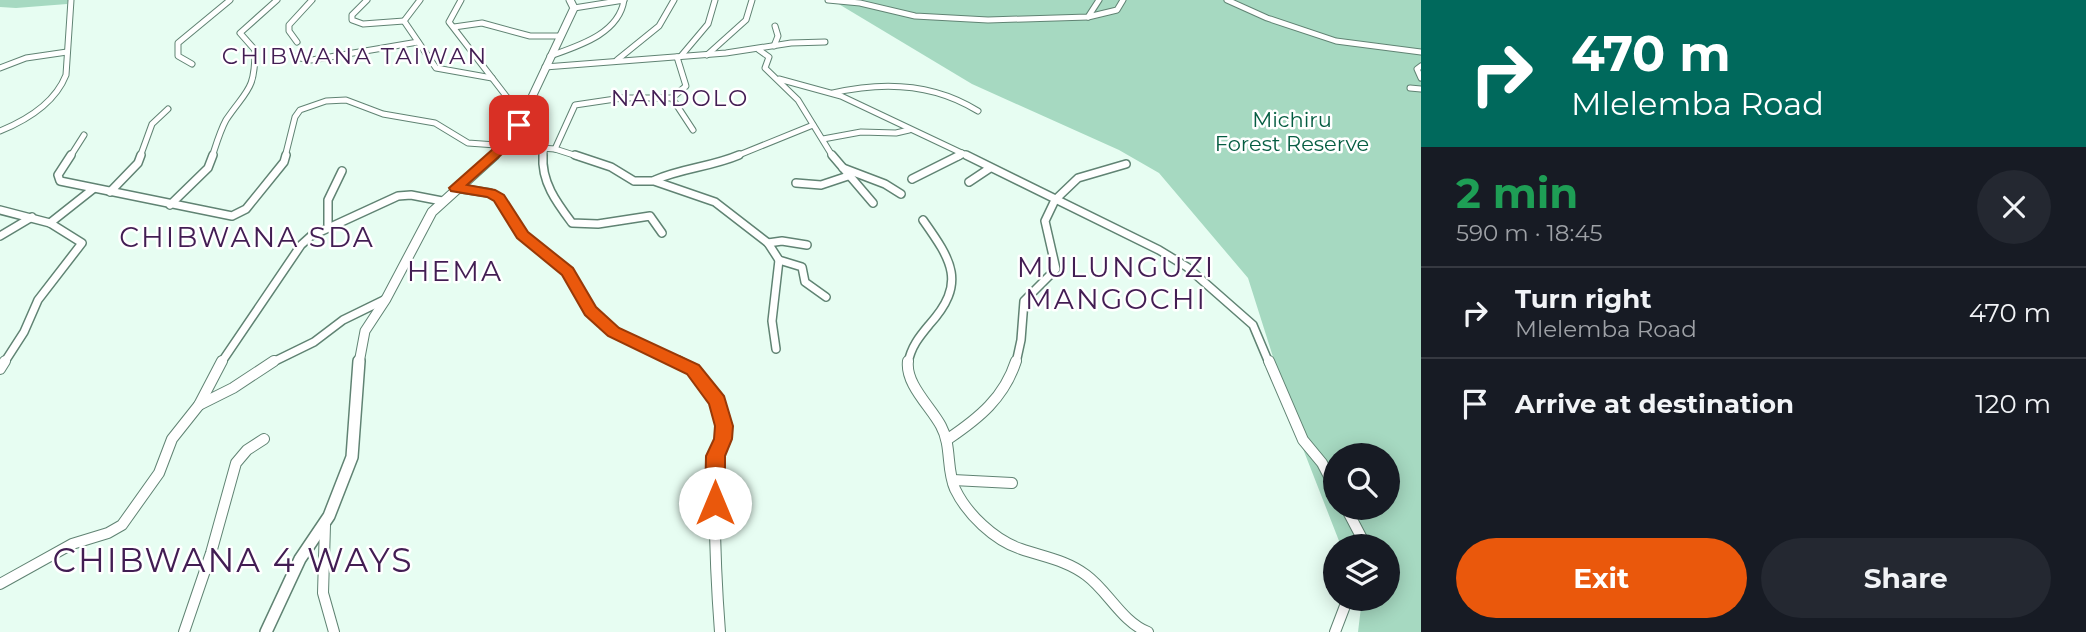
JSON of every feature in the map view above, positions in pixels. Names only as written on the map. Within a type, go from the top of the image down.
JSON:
[{"type":"street","points":[[0,131],[29,117],[62,85],[66,75],[71,0]]},
{"type":"street","points":[[192,64],[178,56],[178,43],[230,0]]},
{"type":"street","points":[[170,205],[208,168],[225,122],[250,91],[256,53],[254,48],[240,37],[240,33],[277,0]]},
{"type":"street","points":[[297,42],[289,31],[289,25],[312,0]]},
{"type":"street","points":[[368,0],[352,15],[352,20],[363,24],[404,21]]},
{"type":"street","points":[[404,21],[408,12],[420,0]]},
{"type":"street","points":[[461,0],[449,19],[513,104],[525,113]]},
{"type":"street","points":[[570,0],[574,8]]},
{"type":"street","points":[[550,56],[603,32],[624,8],[624,0],[574,8]]},
{"type":"street","points":[[616,61],[649,38],[674,0]]},
{"type":"street","points":[[679,57],[708,24],[715,0]]},
{"type":"street","points":[[706,55],[746,20],[752,0]]},
{"type":"street","points":[[828,0],[860,3],[932,18],[997,20],[1088,18],[1117,10],[1123,0]]},
{"type":"street","points":[[1088,18],[1099,0]]},
{"type":"street","points":[[1227,0],[1267,18],[1336,41],[1421,52]]},
{"type":"street","points":[[266,632],[300,559],[325,525],[353,453],[362,340],[427,219],[442,201],[507,144],[525,113],[574,8]]},
{"type":"street","points":[[404,21],[438,69],[492,78]]},
{"type":"street","points":[[454,27],[482,23],[530,36],[561,36]]},
{"type":"street","points":[[774,46],[778,40],[775,26]]},
{"type":"street","points":[[294,57],[312,60],[418,42]]},
{"type":"street","points":[[545,68],[825,42]]},
{"type":"street","points":[[757,49],[768,54],[765,68],[798,100],[840,167],[873,203]]},
{"type":"street","points":[[0,68],[26,58],[67,52]]},
{"type":"street","points":[[555,149],[575,105],[622,98],[672,98],[685,86],[679,57]]},
{"type":"street","points":[[1421,66],[1417,69],[1421,78]]},
{"type":"street","points":[[779,79],[832,94],[912,129],[1182,263],[1250,321],[1263,344],[1303,440],[1323,465]]},
{"type":"street","points":[[832,94],[862,87],[912,88],[957,97],[978,111]]},
{"type":"street","points":[[1410,89],[1421,89]]},
{"type":"street","points":[[672,98],[693,130]]},
{"type":"street","points":[[83,135],[57,178],[61,182],[226,216],[244,212],[284,162],[297,114],[306,107],[326,101],[346,100],[383,114],[435,122],[468,143],[555,149],[611,167],[634,181],[654,181],[715,202],[768,243],[779,260],[772,321],[776,349]]},
{"type":"street","points":[[110,192],[138,163],[152,124],[168,109]]},
{"type":"street","points":[[654,181],[678,170],[715,165],[813,125]]},
{"type":"street","points":[[823,139],[851,136],[861,132],[896,133],[912,129]]},
{"type":"street","points":[[545,148],[541,163],[544,175],[572,223],[598,224],[650,216],[662,233]]},
{"type":"street","points":[[912,179],[956,159],[962,153]]},
{"type":"street","points":[[948,439],[995,404],[1015,364],[1024,301],[1056,269],[1045,221],[1055,200],[1078,178],[1126,164]]},
{"type":"street","points":[[840,167],[885,184],[901,194]]},
{"type":"street","points":[[969,181],[990,168]]},
{"type":"street","points":[[328,227],[328,200],[342,171]]},
{"type":"street","points":[[796,183],[821,185],[848,176]]},
{"type":"street","points":[[456,188],[490,193],[499,198],[526,239],[568,272],[596,318],[614,332],[687,365],[718,401],[724,426],[723,439],[716,456],[716,574],[720,632]]},
{"type":"street","points":[[50,223],[93,189]]},
{"type":"street","points":[[0,584],[72,544],[108,533],[122,525],[159,473],[172,439],[199,405],[224,356],[301,246],[311,236],[403,195],[442,201]]},
{"type":"street","points":[[0,210],[50,223],[81,241],[82,246],[38,300],[24,332],[0,369]]},
{"type":"street","points":[[0,236],[32,217]]},
{"type":"street","points":[[923,220],[952,267],[952,297],[917,337],[906,368],[907,374],[948,439],[947,463],[953,480],[962,497],[994,535],[1019,549],[1066,562],[1079,570],[1106,592],[1140,631]]},
{"type":"street","points":[[768,243],[782,241],[807,245]]},
{"type":"street","points":[[779,260],[802,267],[805,282],[826,297]]},
{"type":"street","points":[[199,405],[233,388],[275,360],[314,342],[350,316],[386,299]]},
{"type":"street","points":[[184,632],[211,553],[236,463],[242,455],[264,439]]},
{"type":"street","points":[[953,480],[1012,483]]},
{"type":"street","points":[[325,525],[324,596],[328,622],[334,632]]},
{"type":"street","points":[[1335,632],[1343,611]]},
{"type":"green space","points":[[0,0],[68,0],[67,4],[16,8],[0,7]]},
{"type":"green space","name":"Michiru Forest Reserve","points":[[832,0],[1421,0],[1421,632],[1358,632],[1361,611],[1400,611],[1400,534],[1336,534],[1331,520],[1400,520],[1400,443],[1323,443],[1323,500],[1298,436],[1248,278],[1159,173],[1119,150],[972,84]]},
{"type":"district","name":"CHIBWANA TAIWAN","points":[[355,56]]},
{"type":"district","name":"NANDOLO","points":[[680,98]]},
{"type":"district","name":"CHIBWANA SDA","points":[[247,237]]},
{"type":"district","name":"HEMA","points":[[455,271]]},
{"type":"district","name":"MULUNGUZI MANGOCHI","points":[[1116,283]]},
{"type":"district","name":"CHIBWANA 4 WAYS","points":[[233,560]]},
{"type":"route","points":[[519,125],[507,144],[456,188],[490,193],[502,200],[522,235],[568,272],[590,311],[614,332],[693,369],[718,401],[724,426],[723,439],[716,456],[715,503]]}]
